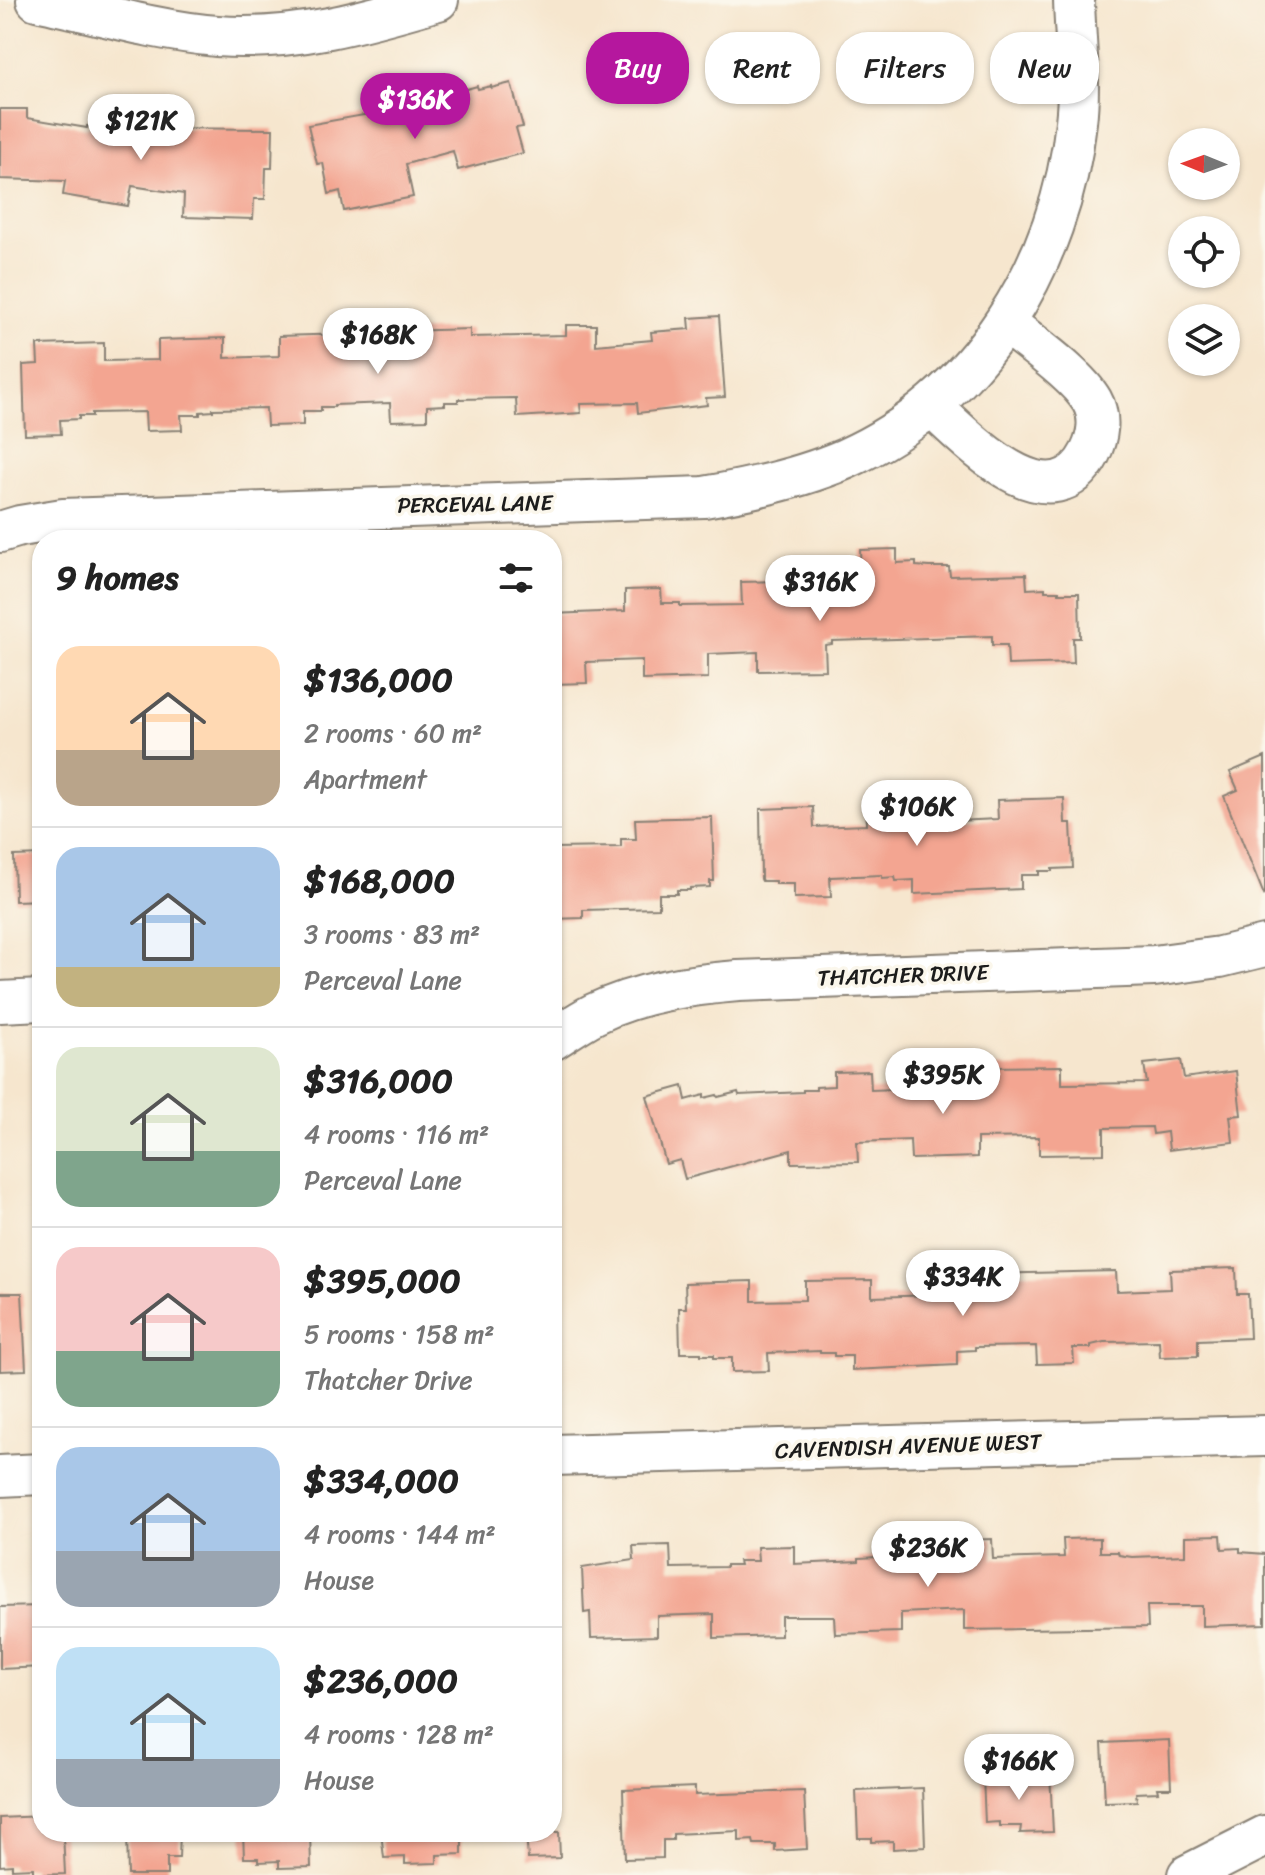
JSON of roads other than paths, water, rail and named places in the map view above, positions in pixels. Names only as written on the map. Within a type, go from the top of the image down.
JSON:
[{"type":"street","points":[[37,0],[192,33],[252,37],[341,26],[438,0]]},
{"type":"street","name":"PERCEVAL LANE","points":[[0,532],[63,519],[704,497],[766,485],[846,458],[931,406],[1006,323],[1035,272],[1067,180],[1077,118],[1074,0]]},
{"type":"street","points":[[931,406],[976,447],[1013,474],[1031,481],[1048,483],[1065,478],[1088,458],[1096,440],[1098,424],[1094,404],[1084,388],[1006,323]]},
{"type":"street","name":"THATCHER DRIVE","points":[[562,1034],[594,1014],[636,998],[684,986],[738,981],[1154,966],[1220,957],[1265,946]]},
{"type":"street","points":[[0,1002],[32,1000]]},
{"type":"street","name":"CAVENDISH AVENUE WEST","points":[[562,1455],[1265,1436]]},
{"type":"street","points":[[0,1476],[32,1474]]},
{"type":"street","points":[[1188,1875],[1265,1836]]}]
